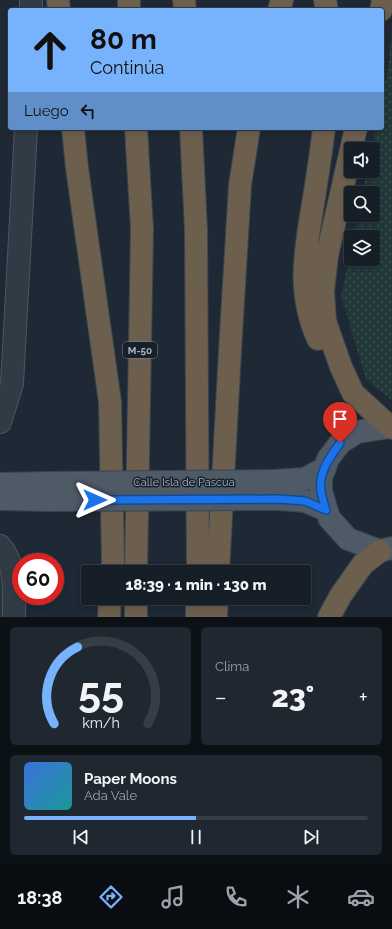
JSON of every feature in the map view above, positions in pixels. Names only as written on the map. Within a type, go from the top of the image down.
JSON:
[{"type":"highway","points":[[72,130],[110,402],[113,565]]},
{"type":"highway","name":"M-50","points":[[136,130],[142,229],[136,565]]},
{"type":"highway","points":[[191,130],[196,230],[198,565]]},
{"type":"highway","points":[[218,565],[240,185],[250,130]]},
{"type":"highway","points":[[324,130],[305,254],[304,288],[311,324],[332,370],[353,393],[391,428]]},
{"type":"highway","points":[[353,393],[341,367],[325,322],[323,291],[327,256],[356,130]]},
{"type":"highway","points":[[329,617],[341,595],[362,564],[386,549]]},
{"type":"highway","points":[[109,617],[110,605]]},
{"type":"highway","points":[[136,605],[136,617]]},
{"type":"highway","points":[[197,605],[197,617]]},
{"type":"highway","points":[[216,617],[217,605]]},
{"type":"main road","points":[[386,549],[348,539],[329,518],[321,491],[321,478],[328,459],[340,443],[357,432],[391,428]]},
{"type":"main road","points":[[276,490],[305,479],[325,468]]},
{"type":"main road","name":"Calle Isla de Pascua","points":[[0,484],[49,492]]},
{"type":"main road","points":[[276,490],[326,510]]},
{"type":"main road","name":"Calle Isla de Pascua","points":[[0,499],[49,492],[276,490]]},
{"type":"lane","points":[[0,422],[12,384],[26,130]]},
{"type":"lane","points":[[0,546],[4,550],[11,565],[14,591],[14,617]]},
{"type":"green space","points":[[392,28],[392,400],[366,380],[341,296],[347,266],[380,266],[380,230],[355,230],[356,222],[380,222],[380,186],[364,186],[366,178],[380,178],[380,142],[373,142],[376,130],[384,130],[384,89],[388,69]]},
{"type":"green space","points":[[0,561],[3,578],[4,617],[0,617]]},
{"type":"route","points":[[95,500],[279,499],[305,501],[326,510],[321,491],[321,478],[328,459],[340,443]]}]
